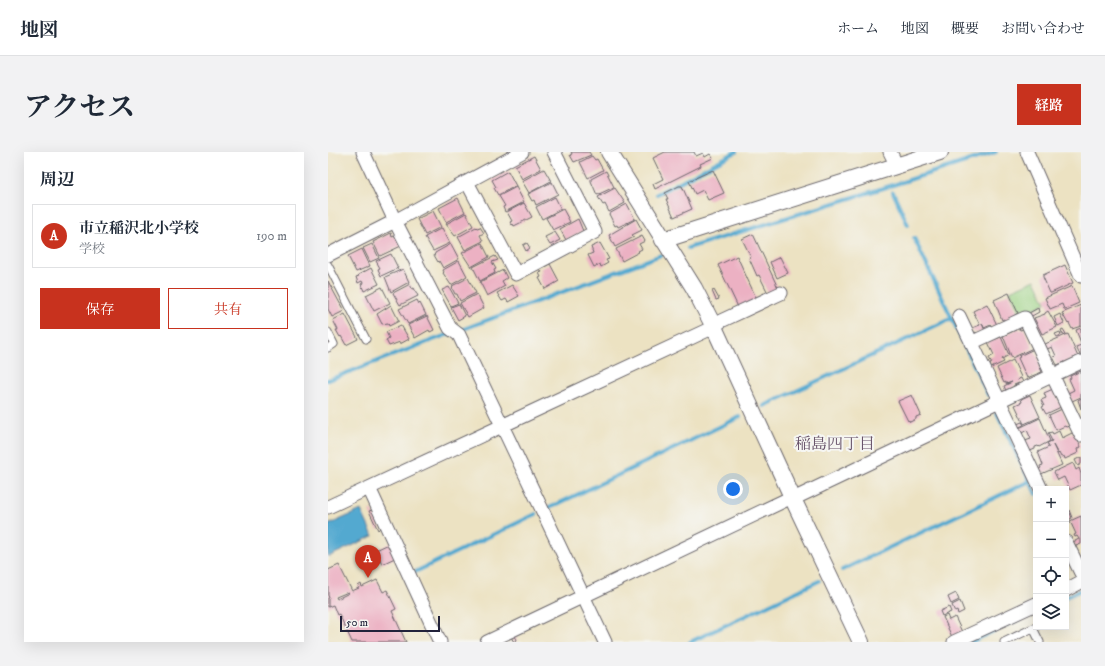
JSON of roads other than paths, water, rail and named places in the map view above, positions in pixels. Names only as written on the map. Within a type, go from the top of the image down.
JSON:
[{"type":"street","points":[[363,152],[395,221],[450,328],[459,335],[605,642]]},
{"type":"street","points":[[328,255],[395,221],[522,152]]},
{"type":"street","points":[[467,182],[516,274],[595,232],[554,152]]},
{"type":"street","points":[[609,152],[694,288],[714,327],[792,498],[861,642]]},
{"type":"street","points":[[663,240],[893,159],[940,152]]},
{"type":"street","points":[[1027,152],[1081,276]]},
{"type":"street","points":[[328,508],[714,327],[721,321],[781,293]]},
{"type":"street","points":[[959,316],[1040,486]]},
{"type":"street","points":[[972,343],[1025,318],[1081,435]]},
{"type":"street","points":[[487,642],[1081,362]]},
{"type":"street","points":[[369,488],[440,642]]},
{"type":"street","points":[[1069,548],[1081,573]]},
{"type":"street","points":[[1069,588],[1081,582]]},
{"type":"street","points":[[954,642],[1033,605]]},
{"type":"lane","points":[[328,265],[366,339]]},
{"type":"lane","points":[[328,332],[334,344],[328,348]]},
{"type":"lane","points":[[1004,642],[1033,628],[1040,642]]},
{"type":"water","points":[[361,510],[373,536],[328,557],[328,525]]},
{"type":"waterway","points":[[657,194],[736,152]]},
{"type":"waterway","points":[[688,248],[996,152]]},
{"type":"waterway","points":[[893,192],[908,225]]},
{"type":"waterway","points":[[914,238],[988,395]]},
{"type":"waterway","points":[[461,330],[661,255]]},
{"type":"waterway","points":[[764,406],[952,318]]},
{"type":"waterway","points":[[328,380],[449,334]]},
{"type":"waterway","points":[[996,411],[1033,488]]},
{"type":"waterway","points":[[547,509],[740,417]]},
{"type":"waterway","points":[[842,570],[1030,481]]},
{"type":"waterway","points":[[415,572],[536,514]]},
{"type":"waterway","points":[[690,642],[819,581]]},
{"type":"waterway","points":[[1069,596],[1081,590]]},
{"type":"waterway","points":[[971,642],[1033,612]]},
{"type":"place","name":"市立稲沢北小学校","points":[[368,578]]},
{"type":"district","name":"稲島四丁目","points":[[835,443]]}]
